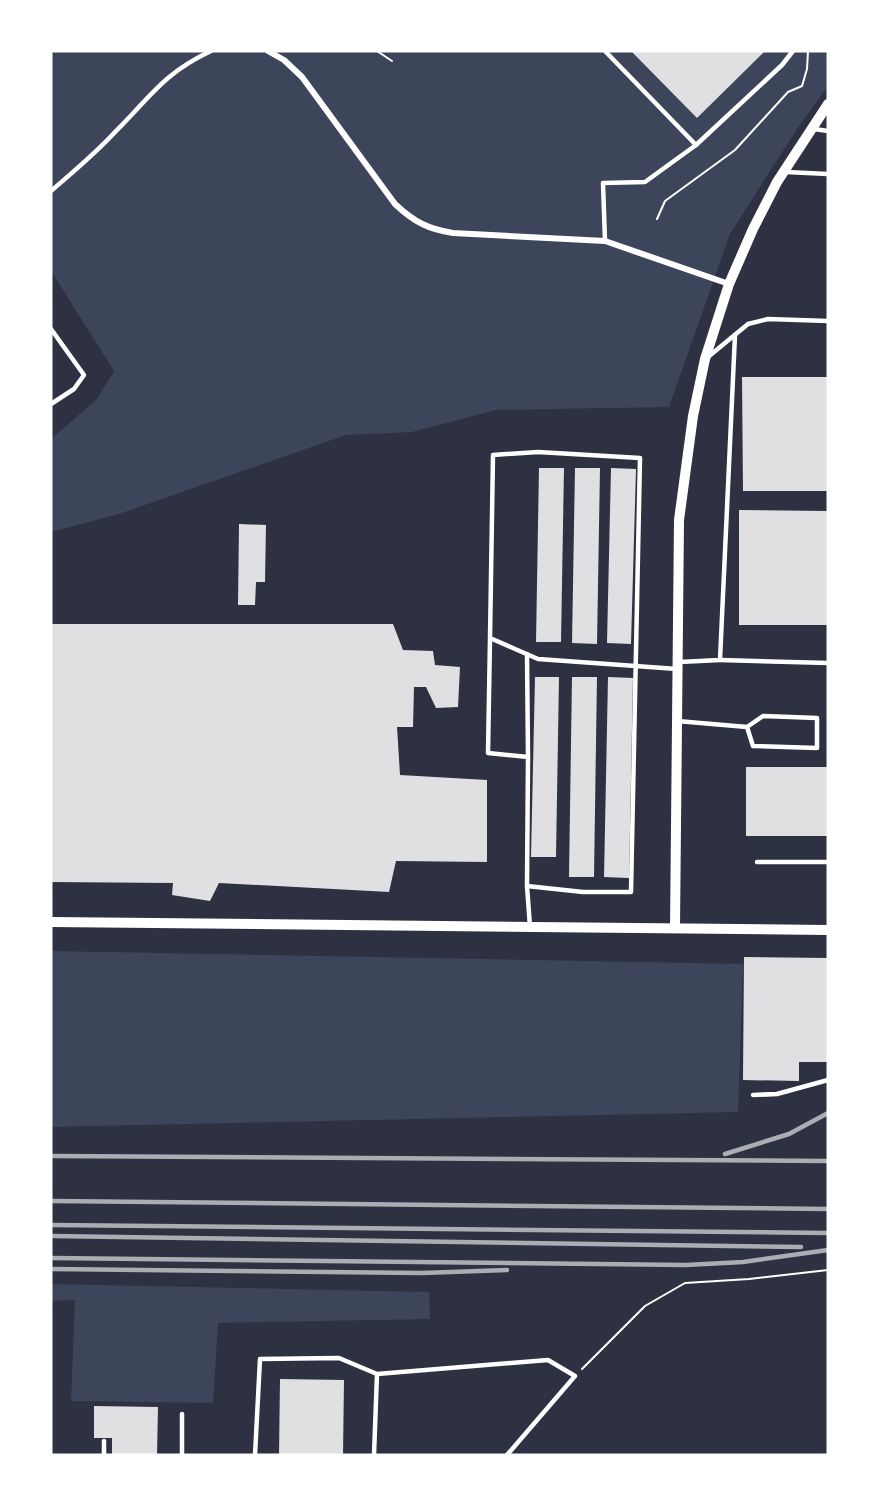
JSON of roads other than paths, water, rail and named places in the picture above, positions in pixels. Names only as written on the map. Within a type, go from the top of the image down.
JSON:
[{"type":"street","points":[[268,51],[284,60],[302,77],[395,204],[414,222],[431,230],[453,233],[605,241],[729,285]]},
{"type":"street","points":[[675,928],[679,520],[693,416],[705,359],[729,285],[753,229],[783,172],[828,104]]},
{"type":"street","points":[[51,922],[828,930]]},
{"type":"lane","points":[[51,191],[98,150],[164,78],[183,64],[210,51]]},
{"type":"lane","points":[[605,51],[696,145]]},
{"type":"lane","points":[[605,241],[603,183],[645,182],[696,145],[782,65],[793,51]]},
{"type":"lane","points":[[811,129],[828,131]]},
{"type":"lane","points":[[783,172],[828,174]]},
{"type":"lane","points":[[705,359],[748,324],[768,319],[828,321]]},
{"type":"lane","points":[[51,329],[84,375],[74,389],[51,404]]},
{"type":"lane","points":[[720,660],[735,335]]},
{"type":"lane","points":[[527,886],[583,892],[631,892],[640,458],[538,452],[493,454],[488,753],[528,757]]},
{"type":"lane","points":[[490,638],[538,659],[637,666],[677,666],[720,660],[828,663]]},
{"type":"lane","points":[[527,654],[527,886],[530,927]]},
{"type":"lane","points":[[677,721],[747,727],[763,716],[817,718],[817,748],[753,746],[747,727]]},
{"type":"lane","points":[[757,862],[828,862]]},
{"type":"lane","points":[[753,1095],[777,1094],[828,1080]]},
{"type":"lane","points":[[255,1455],[260,1359],[339,1358],[377,1374],[548,1360],[575,1376],[507,1455]]},
{"type":"lane","points":[[374,1455],[377,1374]]},
{"type":"lane","points":[[182,1414],[182,1455]]},
{"type":"lane","points":[[104,1442],[104,1455]]},
{"type":"railway","points":[[725,1154],[789,1134],[828,1113]]},
{"type":"railway","points":[[51,1156],[828,1161]]},
{"type":"railway","points":[[51,1201],[828,1209]]},
{"type":"railway","points":[[51,1225],[828,1233]]},
{"type":"railway","points":[[51,1236],[801,1247]]},
{"type":"railway","points":[[51,1258],[686,1265],[743,1262],[828,1250]]},
{"type":"railway","points":[[51,1269],[422,1273],[507,1270]]}]
